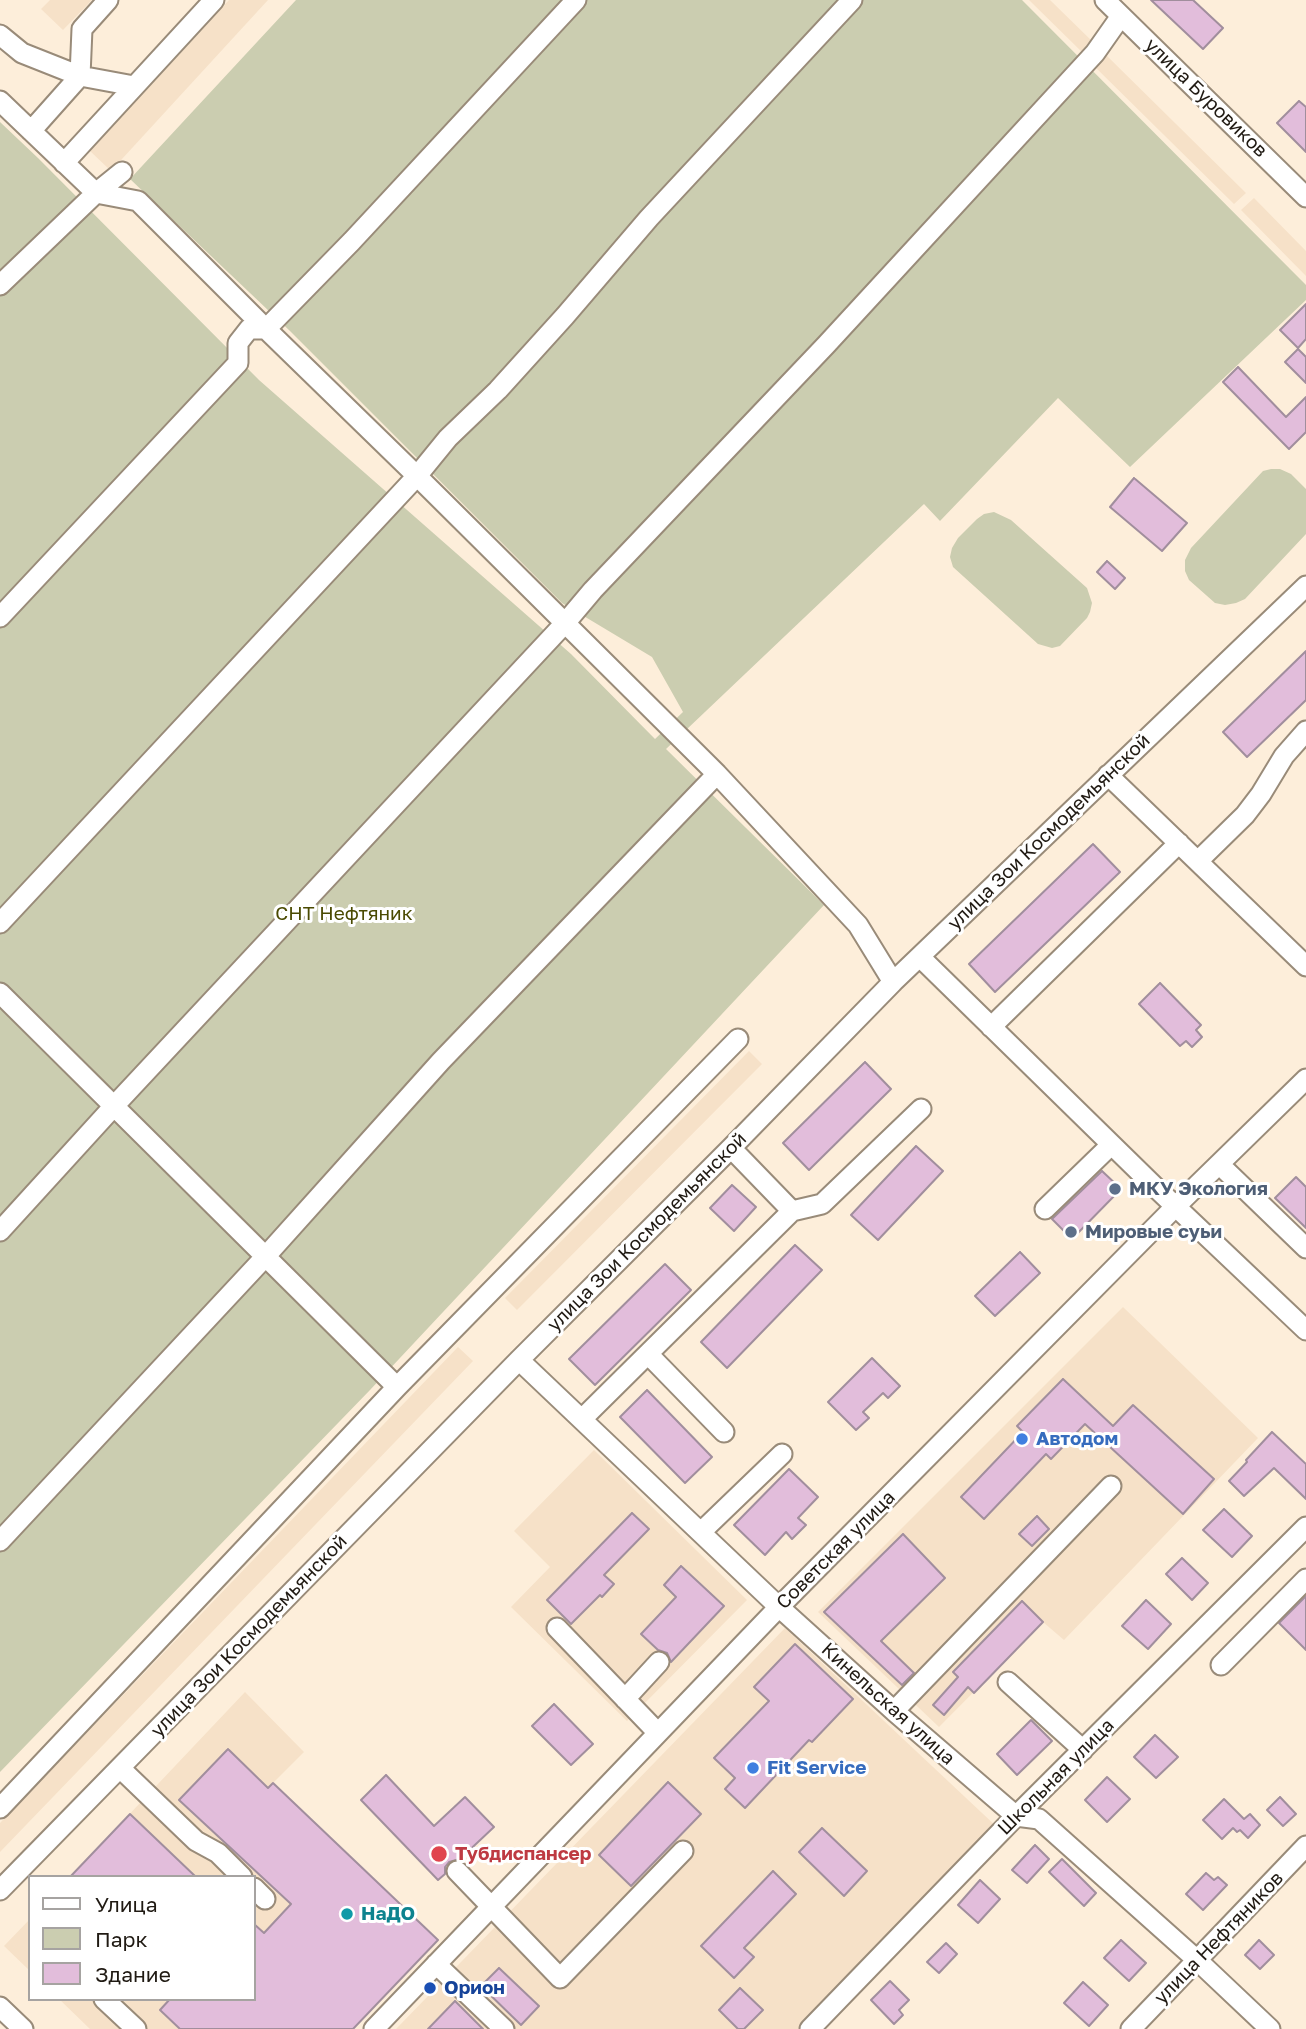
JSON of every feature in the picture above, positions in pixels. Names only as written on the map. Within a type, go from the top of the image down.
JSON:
[{"type":"street","points":[[31,131],[80,76],[82,29],[108,0]]},
{"type":"street","points":[[64,163],[214,0]]},
{"type":"street","points":[[0,617],[238,363],[238,343],[249,329],[266,329],[352,242],[576,0]]},
{"type":"street","points":[[0,923],[417,475],[448,438],[506,380],[649,218],[852,0]]},
{"type":"street","name":"улица Буровиков","points":[[1105,0],[1306,197]]},
{"type":"street","points":[[0,1231],[593,590],[826,345],[1086,64],[1122,16]]},
{"type":"street","points":[[0,35],[22,52],[80,76],[134,86]]},
{"type":"street","points":[[0,101],[96,193],[138,201],[417,475],[717,774],[858,925],[893,982]]},
{"type":"street","points":[[0,285],[96,193],[122,172]]},
{"type":"street","name":"улица Зои Космодемьянской","points":[[0,1890],[893,982],[1306,586]]},
{"type":"street","points":[[1198,861],[1245,814],[1261,794],[1284,756],[1306,731]]},
{"type":"street","points":[[0,1541],[264,1257],[441,1061],[717,774]]},
{"type":"street","points":[[1108,775],[1306,966]]},
{"type":"street","points":[[991,1027],[1179,843]]},
{"type":"street","points":[[920,957],[1175,1207],[1306,1330]]},
{"type":"street","points":[[0,993],[397,1387]]},
{"type":"street","points":[[0,1808],[397,1387],[738,1039]]},
{"type":"street","name":"Советская улица","points":[[374,2029],[779,1607],[1175,1207],[1306,1079]]},
{"type":"street","points":[[582,1419],[792,1210],[822,1204],[921,1109]]},
{"type":"street","points":[[1045,1209],[1111,1144]]},
{"type":"street","points":[[731,1148],[792,1210]]},
{"type":"street","points":[[1219,1164],[1306,1248]]},
{"type":"street","points":[[648,1354],[724,1432]]},
{"type":"street","name":"Кинельская улица","points":[[519,1360],[779,1607],[894,1711],[1016,1816],[1039,1819],[1270,2029]]},
{"type":"street","points":[[701,1532],[782,1454]]},
{"type":"street","points":[[894,1711],[1111,1486]]},
{"type":"street","name":"Школьная улица","points":[[810,2029],[1016,1816],[1306,1527]]},
{"type":"street","points":[[1221,1665],[1306,1579]]},
{"type":"street","points":[[557,1628],[658,1733]]},
{"type":"street","points":[[625,1699],[659,1662]]},
{"type":"street","points":[[1007,1682],[1083,1751]]},
{"type":"street","points":[[120,1768],[196,1841],[218,1853],[240,1875]]},
{"type":"street","name":"улица Нефтяников","points":[[1131,2029],[1306,1846]]},
{"type":"street","points":[[457,1871],[560,1978],[683,1851]]},
{"type":"street","points":[[436,1964],[504,2029]]},
{"type":"street","points":[[106,2001],[136,2029]]},
{"type":"street","points":[[0,2007],[23,2029]]},
{"type":"shaded area","points":[[50,0],[92,0],[63,30],[41,9]]},
{"type":"shaded area","points":[[229,0],[268,0],[111,171],[90,151]]},
{"type":"shaded area","points":[[1029,0],[1050,0],[1095,44],[1085,55]]},
{"type":"shaded area","points":[[1104,53],[1246,193],[1234,204],[1093,65]]},
{"type":"shaded area","points":[[1254,198],[1306,251],[1306,276],[1241,210]]},
{"type":"shaded area","points":[[749,1051],[762,1064],[517,1310],[505,1298]]},
{"type":"shaded area","points":[[1123,1307],[1258,1438],[1064,1640],[1043,1622],[939,1727],[818,1612]]},
{"type":"shaded area","points":[[458,1347],[473,1361],[0,1852],[0,1823]]},
{"type":"shaded area","points":[[594,1450],[747,1600],[627,1721],[511,1607],[550,1567],[514,1531]]},
{"type":"shaded area","points":[[785,1628],[998,1828],[798,2029],[396,2029]]},
{"type":"shaded area","points":[[245,1692],[304,1752],[273,1783],[438,1940],[353,2029],[90,2029],[61,2001],[256,2001],[256,1875],[72,1875]]},
{"type":"shaded area","points":[[28,1921],[28,1969],[4,1946]]},
{"type":"green space","name":"СНТ Нефтяник","points":[[296,0],[1022,0],[1306,285],[1306,300],[1130,467],[1058,398],[940,521],[924,504],[666,749],[824,905],[370,1390],[0,1772],[0,122],[259,380],[571,654],[655,739],[683,712],[652,657],[562,603],[290,331],[130,179]]},
{"type":"green space","points":[[1280,469],[1291,474],[1306,489],[1306,534],[1245,599],[1225,605],[1215,603],[1189,580],[1185,571],[1185,560],[1191,548],[1263,471]]},
{"type":"green space","points":[[994,512],[1011,520],[1087,588],[1092,603],[1090,612],[1060,646],[1052,648],[1038,644],[953,567],[950,557],[958,538],[977,519]]},
{"type":"building","points":[[1151,0],[1193,0],[1223,28],[1203,49]]},
{"type":"building","points":[[1299,101],[1306,107],[1306,152],[1277,123]]},
{"type":"building","points":[[1306,304],[1306,339],[1298,348],[1280,330]]},
{"type":"building","points":[[1298,349],[1306,357],[1306,383],[1285,362]]},
{"type":"building","points":[[1238,367],[1286,417],[1306,397],[1306,432],[1289,449],[1223,382]]},
{"type":"building","points":[[1134,478],[1187,523],[1162,551],[1110,507]]},
{"type":"building","points":[[1107,561],[1125,578],[1115,589],[1097,572]]},
{"type":"building","points":[[1306,651],[1306,700],[1247,757],[1223,732]]},
{"type":"building","points":[[1093,844],[1120,872],[995,992],[969,964]]},
{"type":"building","points":[[1160,983],[1201,1025],[1196,1030],[1202,1037],[1192,1047],[1186,1041],[1180,1046],[1139,1004]]},
{"type":"building","points":[[865,1062],[891,1089],[809,1170],[783,1143]]},
{"type":"building","points":[[916,1146],[943,1171],[878,1240],[851,1215]]},
{"type":"building","points":[[1102,1171],[1121,1189],[1072,1239],[1052,1219]]},
{"type":"building","points":[[1296,1177],[1306,1187],[1306,1228],[1275,1198]]},
{"type":"building","points":[[732,1185],[756,1207],[734,1231],[710,1208]]},
{"type":"building","points":[[795,1245],[822,1270],[727,1368],[701,1342]]},
{"type":"building","points":[[1020,1252],[1040,1273],[995,1316],[975,1296]]},
{"type":"building","points":[[665,1264],[691,1290],[595,1385],[569,1359]]},
{"type":"building","points":[[872,1358],[900,1386],[888,1398],[883,1393],[863,1412],[869,1418],[856,1430],[828,1402]]},
{"type":"building","points":[[1063,1379],[1113,1426],[1133,1405],[1214,1479],[1183,1514],[1085,1424],[1051,1459],[1046,1454],[984,1519],[961,1497],[1023,1432],[1017,1426]]},
{"type":"building","points":[[647,1390],[712,1457],[685,1483],[620,1417]]},
{"type":"building","points":[[1272,1432],[1306,1464],[1306,1499],[1274,1468],[1244,1496],[1229,1481]]},
{"type":"building","points":[[789,1469],[818,1497],[798,1518],[806,1525],[792,1539],[786,1532],[765,1555],[734,1525]]},
{"type":"building","points":[[1224,1509],[1252,1536],[1232,1557],[1203,1530]]},
{"type":"building","points":[[632,1513],[649,1529],[604,1575],[614,1584],[571,1624],[547,1600]]},
{"type":"building","points":[[1037,1516],[1049,1529],[1032,1546],[1019,1534]]},
{"type":"building","points":[[903,1534],[945,1578],[881,1641],[914,1673],[902,1685],[824,1612]]},
{"type":"building","points":[[1182,1558],[1208,1583],[1192,1600],[1166,1574]]},
{"type":"building","points":[[681,1566],[724,1606],[671,1662],[667,1653],[658,1650],[641,1634],[676,1597],[664,1585]]},
{"type":"building","points":[[1306,1596],[1306,1650],[1279,1623]]},
{"type":"building","points":[[1146,1600],[1171,1624],[1148,1649],[1122,1626]]},
{"type":"building","points":[[1022,1601],[1043,1622],[974,1693],[968,1687],[944,1715],[933,1705],[958,1677],[953,1672]]},
{"type":"building","points":[[795,1644],[853,1699],[812,1742],[809,1740],[745,1808],[725,1789],[735,1778],[714,1758],[769,1701],[754,1687]]},
{"type":"building","points":[[554,1704],[593,1744],[571,1765],[532,1726]]},
{"type":"building","points":[[1031,1720],[1052,1741],[1017,1775],[997,1754]]},
{"type":"building","points":[[1155,1735],[1178,1757],[1156,1778],[1134,1757]]},
{"type":"building","name":"НаДО","points":[[228,1749],[268,1788],[273,1783],[438,1940],[353,2029],[180,2029],[160,2010],[168,2001],[256,2001],[256,1926],[264,1933],[291,1904],[179,1800]]},
{"type":"building","name":"Тубдиспансер","points":[[386,1775],[434,1826],[465,1797],[494,1827],[460,1859],[449,1862],[445,1867],[445,1874],[438,1880],[361,1800]]},
{"type":"building","points":[[1107,1777],[1130,1799],[1107,1822],[1085,1800]]},
{"type":"building","points":[[668,1782],[701,1814],[631,1886],[599,1855]]},
{"type":"building","points":[[1280,1797],[1296,1814],[1283,1826],[1267,1810]]},
{"type":"building","points":[[1224,1799],[1244,1819],[1250,1814],[1260,1825],[1248,1838],[1240,1830],[1237,1832],[1233,1828],[1222,1839],[1203,1820]]},
{"type":"building","points":[[130,1814],[194,1875],[72,1875]]},
{"type":"building","points":[[822,1828],[867,1871],[844,1896],[799,1852]]},
{"type":"building","points":[[1035,1845],[1049,1859],[1027,1883],[1012,1870]]},
{"type":"building","points":[[1062,1859],[1096,1893],[1084,1906],[1049,1872]]},
{"type":"building","points":[[773,1871],[796,1894],[744,1948],[754,1957],[734,1978],[701,1946]]},
{"type":"building","points":[[1206,1873],[1214,1880],[1218,1877],[1227,1885],[1203,1910],[1186,1894]]},
{"type":"building","points":[[980,1880],[1000,1899],[978,1923],[958,1905]]},
{"type":"building","points":[[1121,1940],[1146,1963],[1129,1981],[1104,1958]]},
{"type":"building","points":[[1259,1940],[1274,1955],[1260,1969],[1245,1955]]},
{"type":"building","points":[[946,1943],[957,1954],[939,1973],[927,1962]]},
{"type":"building","points":[[499,1968],[539,2006],[521,2025],[481,1986]]},
{"type":"building","points":[[890,1981],[909,2000],[899,2010],[903,2015],[894,2024],[871,2000]]},
{"type":"building","points":[[1083,1982],[1108,2005],[1089,2026],[1064,2003]]},
{"type":"building","points":[[740,1988],[763,2010],[744,2029],[738,2029],[719,2010]]},
{"type":"building","points":[[455,2001],[483,2029],[428,2029]]},
{"type":"place","name":"МКУ Экология","points":[[1115,1189]]},
{"type":"place","name":"Мировые суьи","points":[[1071,1232]]},
{"type":"place","name":"Автодом","points":[[1022,1439]]},
{"type":"place","name":"Fit Service","points":[[753,1768]]},
{"type":"place","name":"Тубдиспансер","points":[[439,1854]]},
{"type":"place","name":"НаДО","points":[[347,1914]]},
{"type":"place","name":"Орион","points":[[430,1988]]}]
